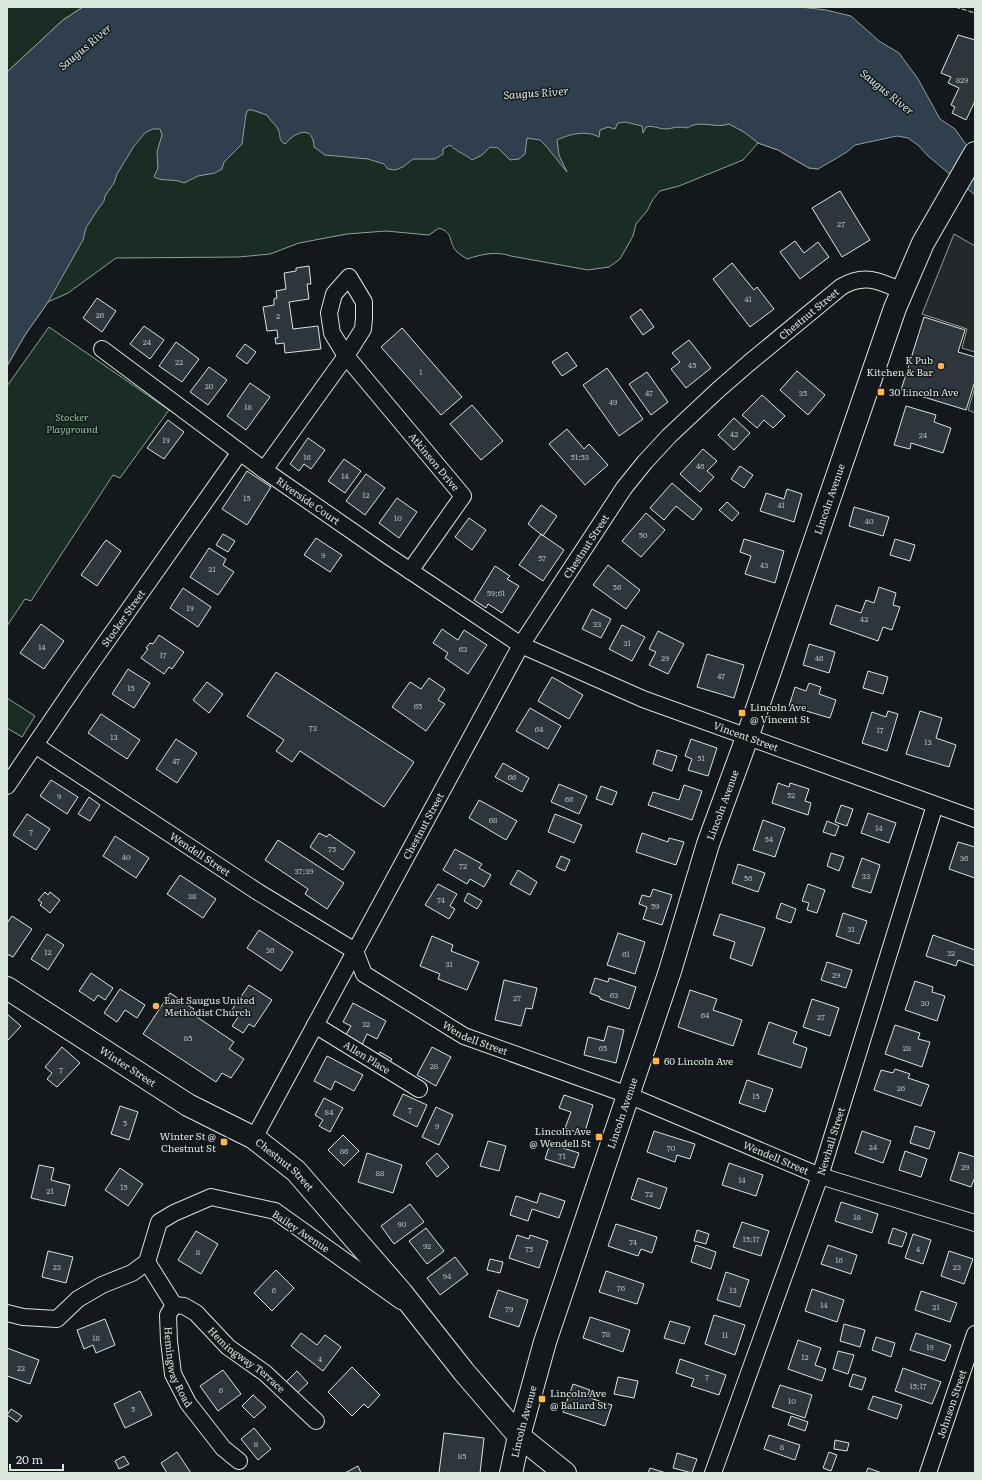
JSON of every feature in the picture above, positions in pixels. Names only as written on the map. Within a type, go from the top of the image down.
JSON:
[{"type":"main road","name":"Lincoln Avenue","points":[[511,1473],[519,1436],[545,1342],[670,971],[708,844],[747,737],[902,291],[923,243],[975,153]]},
{"type":"main road","name":"Winter Street","points":[[7,988],[188,1105],[254,1138]]},
{"type":"main road","name":"Chestnut Street","points":[[254,1138],[296,1171],[401,1292],[464,1372],[519,1436],[560,1472]]},
{"type":"street","name":"Chestnut Street","points":[[254,1138],[521,645],[624,488],[645,462],[674,431],[749,363],[841,286],[863,278],[881,282],[902,291]]},
{"type":"street","name":"Riverside Court","points":[[102,349],[264,470],[410,571],[521,645]]},
{"type":"street","name":"Atkinson Drive","points":[[264,470],[346,356],[463,496],[410,571]]},
{"type":"street","name":"Stocker Street","points":[[7,786],[240,452]]},
{"type":"street","name":"Vincent Street","points":[[521,645],[642,699],[975,819]]},
{"type":"street","name":"Wendell Street","points":[[35,744],[258,892],[355,951],[364,974],[464,1036],[628,1095],[820,1176],[975,1223]]},
{"type":"street","name":"Newhall Street","points":[[713,1473],[820,1176],[935,805]]},
{"type":"street","name":"Allen Place","points":[[315,1025],[419,1089]]},
{"type":"street","name":"Bailey Avenue","points":[[147,1262],[159,1222],[174,1213],[211,1197],[275,1211],[416,1312]]},
{"type":"street","points":[[7,1313],[23,1318],[57,1319],[78,1299],[102,1285],[132,1273],[147,1262],[174,1304]]},
{"type":"street","name":"Hemingway Terrace","points":[[174,1304],[184,1306],[196,1314],[228,1346],[265,1373],[316,1421]]},
{"type":"street","name":"Hemingway Road","points":[[174,1304],[168,1315],[173,1374],[188,1403],[223,1448],[239,1461]]},
{"type":"street","name":"Johnson Street","points":[[928,1473],[975,1334]]},
{"type":"green space","points":[[7,7],[83,7],[63,20],[7,72]]},
{"type":"green space","points":[[683,101],[819,163],[818,169],[809,168],[778,150],[758,143],[743,160],[679,186],[660,191],[653,199],[647,211],[636,224],[633,236],[620,259],[609,267],[588,270],[494,253],[467,259],[456,251],[447,232],[439,228],[429,235],[386,231],[347,234],[299,243],[270,254],[239,257],[116,258],[68,293],[48,302],[25,335],[7,366],[97,106]]},
{"type":"green space","name":"Stocker Playground","points":[[49,327],[169,410],[120,478],[113,475],[31,601],[25,599],[7,626],[7,386]]},
{"type":"green space","points":[[7,698],[35,716],[22,737],[7,728]]},
{"type":"shaded area","points":[[954,234],[975,246],[975,352],[962,348],[967,329],[922,314]]},
{"type":"shaded area","points":[[975,387],[975,413],[968,410]]},
{"type":"water","name":"Saugus River","points":[[83,7],[800,7],[826,10],[851,16],[879,41],[899,53],[918,79],[940,119],[955,129],[975,155],[975,195],[928,156],[918,145],[908,138],[897,136],[855,145],[847,152],[818,169],[809,168],[778,150],[758,143],[744,132],[729,124],[697,124],[687,128],[679,127],[666,129],[646,127],[643,133],[642,126],[625,122],[618,123],[615,129],[608,127],[600,130],[599,137],[584,133],[567,136],[557,140],[559,155],[567,172],[540,140],[527,138],[525,154],[519,159],[510,160],[498,148],[490,147],[482,155],[472,160],[450,145],[443,149],[443,154],[435,159],[413,159],[403,167],[395,170],[388,169],[384,164],[368,159],[325,155],[314,147],[313,140],[310,135],[303,132],[294,136],[285,144],[280,140],[277,127],[267,115],[248,110],[246,114],[242,144],[224,162],[222,169],[215,173],[198,176],[184,183],[154,177],[158,168],[157,152],[162,135],[160,129],[153,129],[146,132],[134,146],[117,174],[114,183],[105,196],[104,201],[86,228],[83,240],[48,302],[25,335],[7,366],[7,72],[63,20]]},
{"type":"building","points":[[958,35],[975,40],[975,101],[966,120],[952,113],[955,107],[951,105],[959,88],[948,83],[951,77],[941,73]]},
{"type":"building","points":[[840,191],[870,240],[842,257],[812,208]]},
{"type":"building","points":[[795,241],[804,253],[818,242],[829,257],[800,279],[780,252]]},
{"type":"building","points":[[732,263],[754,290],[757,287],[774,309],[750,327],[713,279]]},
{"type":"building","points":[[309,266],[311,284],[307,284],[309,299],[289,302],[293,329],[318,326],[321,349],[285,353],[284,343],[276,344],[275,338],[278,338],[277,330],[267,331],[263,307],[274,305],[274,299],[277,298],[276,291],[286,289],[284,273],[296,271],[296,268]]},
{"type":"building","points":[[97,298],[116,311],[102,332],[83,318]]},
{"type":"building","points":[[641,309],[654,327],[643,335],[630,317]]},
{"type":"building","points":[[924,317],[965,330],[958,352],[975,357],[975,381],[966,410],[901,390]]},
{"type":"building","points":[[144,326],[164,340],[150,359],[130,344]]},
{"type":"building","points":[[402,328],[462,397],[441,415],[381,347]]},
{"type":"building","points":[[689,340],[711,368],[686,388],[671,369],[680,362],[672,353]]},
{"type":"building","points":[[176,342],[199,359],[182,382],[159,366]]},
{"type":"building","points":[[245,344],[256,352],[247,364],[236,356]]},
{"type":"building","points":[[567,352],[577,366],[562,376],[552,362]]},
{"type":"building","points":[[209,367],[227,380],[208,405],[190,392]]},
{"type":"building","points":[[607,368],[643,419],[619,436],[583,385]]},
{"type":"building","points":[[797,371],[825,395],[808,415],[780,390]]},
{"type":"building","points":[[647,372],[668,402],[651,415],[629,384]]},
{"type":"building","points":[[250,383],[270,397],[246,430],[227,416]]},
{"type":"building","points":[[762,395],[785,416],[773,428],[764,420],[757,428],[742,415]]},
{"type":"building","points":[[472,405],[503,441],[481,460],[450,424]]},
{"type":"building","points":[[906,406],[936,415],[934,422],[951,428],[943,453],[911,443],[910,449],[894,445]]},
{"type":"building","points":[[734,418],[750,433],[734,450],[718,435]]},
{"type":"building","points":[[168,420],[184,432],[164,459],[147,448]]},
{"type":"building","points":[[567,429],[584,449],[589,444],[608,465],[585,485],[549,444]]},
{"type":"building","points":[[308,438],[325,450],[311,469],[304,464],[299,471],[290,464]]},
{"type":"building","points":[[703,449],[717,461],[707,471],[714,477],[700,492],[680,474]]},
{"type":"building","points":[[344,459],[361,471],[345,493],[328,481]]},
{"type":"building","points":[[740,466],[753,475],[744,488],[731,479]]},
{"type":"building","points":[[247,471],[271,487],[247,525],[222,509]]},
{"type":"building","points":[[366,474],[385,488],[365,515],[346,501]]},
{"type":"building","points":[[672,483],[702,509],[693,520],[676,506],[664,520],[650,508]]},
{"type":"building","points":[[787,489],[802,494],[794,522],[760,511],[766,493],[784,499]]},
{"type":"building","points":[[397,498],[417,512],[399,538],[379,523]]},
{"type":"building","points":[[727,502],[739,513],[732,521],[719,510]]},
{"type":"building","points":[[541,505],[557,516],[543,536],[528,524]]},
{"type":"building","points":[[854,507],[889,517],[883,536],[849,526]]},
{"type":"building","points":[[646,513],[665,530],[641,557],[622,541]]},
{"type":"building","points":[[469,518],[486,530],[472,550],[455,537]]},
{"type":"building","points":[[223,534],[235,541],[228,552],[216,545]]},
{"type":"building","points":[[541,534],[564,550],[543,581],[519,565]]},
{"type":"building","points":[[316,538],[342,555],[330,572],[304,555]]},
{"type":"building","points":[[744,539],[784,551],[775,583],[745,574],[751,556],[740,552]]},
{"type":"building","points":[[895,539],[915,545],[910,561],[890,555]]},
{"type":"building","points":[[106,540],[121,551],[97,586],[81,575]]},
{"type":"building","points":[[209,548],[226,559],[223,565],[234,572],[218,595],[190,577]]},
{"type":"building","points":[[608,565],[640,590],[626,609],[593,585]]},
{"type":"building","points":[[495,566],[510,576],[507,579],[519,586],[502,613],[488,604],[486,608],[474,600]]},
{"type":"building","points":[[879,587],[896,593],[893,605],[900,607],[892,630],[883,627],[878,641],[830,624],[836,605],[861,613],[866,600],[874,603]]},
{"type":"building","points":[[183,588],[211,607],[198,627],[170,608]]},
{"type":"building","points":[[592,609],[611,619],[601,638],[582,629]]},
{"type":"building","points":[[41,624],[64,641],[44,669],[20,653]]},
{"type":"building","points":[[622,625],[645,637],[632,661],[609,649]]},
{"type":"building","points":[[442,629],[458,640],[464,630],[487,645],[468,674],[445,658],[448,653],[433,643]]},
{"type":"building","points":[[658,631],[684,644],[668,674],[649,665],[656,652],[649,649]]},
{"type":"building","points":[[159,635],[184,652],[172,669],[169,667],[164,674],[141,658],[148,649],[146,648],[150,643],[153,644]]},
{"type":"building","points":[[809,644],[835,652],[829,673],[803,665]]},
{"type":"building","points":[[707,654],[744,665],[734,698],[697,687]]},
{"type":"building","points":[[128,669],[150,683],[134,708],[112,694]]},
{"type":"building","points":[[868,671],[888,677],[883,694],[863,688]]},
{"type":"building","points":[[276,672],[414,762],[384,807],[300,751],[292,762],[276,751],[284,740],[247,716]]},
{"type":"building","points":[[552,677],[583,695],[569,719],[538,701]]},
{"type":"building","points":[[429,678],[445,689],[438,700],[445,704],[426,731],[392,707],[410,682],[421,689]]},
{"type":"building","points":[[207,682],[223,694],[209,713],[193,700]]},
{"type":"building","points":[[809,683],[821,687],[819,694],[836,700],[830,718],[789,706],[795,687],[806,691]]},
{"type":"building","points":[[530,708],[561,726],[548,749],[516,731]]},
{"type":"building","points":[[888,711],[898,714],[887,751],[862,743],[872,712],[886,717]]},
{"type":"building","points":[[920,711],[942,718],[936,738],[956,745],[949,767],[906,754]]},
{"type":"building","points":[[101,714],[140,740],[127,759],[88,733]]},
{"type":"building","points":[[176,739],[197,753],[177,783],[156,769]]},
{"type":"building","points":[[691,739],[717,748],[708,776],[688,770],[692,759],[685,756]]},
{"type":"building","points":[[657,750],[677,756],[672,771],[653,764]]},
{"type":"building","points":[[503,763],[529,778],[522,792],[495,777]]},
{"type":"building","points":[[51,780],[78,797],[67,814],[40,796]]},
{"type":"building","points":[[778,783],[789,787],[790,783],[809,789],[805,801],[811,803],[808,815],[772,803]]},
{"type":"building","points":[[559,784],[587,796],[579,814],[551,802]]},
{"type":"building","points":[[684,785],[702,791],[692,820],[648,805],[653,792],[679,800]]},
{"type":"building","points":[[601,786],[617,792],[612,805],[596,799]]},
{"type":"building","points":[[89,797],[100,805],[90,821],[78,814]]},
{"type":"building","points":[[479,800],[517,821],[506,840],[469,818]]},
{"type":"building","points":[[841,805],[853,809],[847,826],[835,822]]},
{"type":"building","points":[[868,813],[896,823],[889,843],[861,833]]},
{"type":"building","points":[[27,814],[50,829],[36,850],[13,835]]},
{"type":"building","points":[[555,814],[582,825],[574,843],[548,832]]},
{"type":"building","points":[[763,820],[785,828],[775,857],[753,850]]},
{"type":"building","points":[[827,821],[839,826],[835,836],[823,832]]},
{"type":"building","points":[[319,833],[327,837],[329,834],[355,852],[343,870],[310,847]]},
{"type":"building","points":[[642,833],[668,842],[669,838],[684,842],[676,865],[636,852]]},
{"type":"building","points":[[115,836],[149,858],[136,878],[103,856]]},
{"type":"building","points":[[278,840],[344,883],[327,909],[305,894],[308,889],[265,860]]},
{"type":"building","points":[[958,842],[975,847],[975,878],[949,869]]},
{"type":"building","points":[[455,849],[482,864],[479,868],[491,875],[484,887],[470,879],[467,884],[443,870]]},
{"type":"building","points":[[831,853],[844,857],[839,871],[827,866]]},
{"type":"building","points":[[561,856],[570,860],[565,871],[556,867]]},
{"type":"building","points":[[862,858],[880,865],[871,893],[852,887]]},
{"type":"building","points":[[738,864],[765,873],[758,892],[732,883]]},
{"type":"building","points":[[518,870],[537,882],[530,895],[510,884]]},
{"type":"building","points":[[180,875],[216,899],[203,918],[167,894]]},
{"type":"building","points":[[438,884],[457,894],[450,906],[455,909],[449,919],[425,905]]},
{"type":"building","points":[[808,884],[825,890],[817,913],[807,910],[809,903],[802,901]]},
{"type":"building","points":[[653,889],[672,895],[662,925],[643,919],[647,907],[639,904],[642,895],[650,897]]},
{"type":"building","points":[[45,892],[48,895],[50,892],[60,900],[50,913],[40,905],[42,903],[38,900]]},
{"type":"building","points":[[468,893],[482,901],[477,909],[464,901]]},
{"type":"building","points":[[781,903],[796,909],[791,923],[776,918]]},
{"type":"building","points":[[843,913],[867,921],[859,944],[836,936]]},
{"type":"building","points":[[720,914],[765,928],[752,966],[730,958],[735,942],[713,935]]},
{"type":"building","points":[[12,916],[32,929],[13,957],[7,954],[7,923]]},
{"type":"building","points":[[259,930],[293,952],[281,971],[247,948]]},
{"type":"building","points":[[618,933],[645,942],[635,974],[607,965]]},
{"type":"building","points":[[47,934],[64,945],[48,970],[31,959]]},
{"type":"building","points":[[933,935],[975,950],[975,966],[958,960],[956,966],[926,956]]},
{"type":"building","points":[[432,936],[453,945],[451,951],[479,962],[467,990],[438,979],[440,974],[420,966]]},
{"type":"building","points":[[827,962],[852,970],[846,988],[821,980]]},
{"type":"building","points":[[91,973],[113,988],[105,1000],[98,995],[94,1001],[79,991]]},
{"type":"building","points":[[595,978],[608,982],[609,978],[636,987],[629,1009],[600,999],[600,997],[590,993]]},
{"type":"building","points":[[504,980],[537,988],[532,1009],[526,1008],[521,1026],[495,1020]]},
{"type":"building","points":[[915,981],[933,987],[932,992],[945,996],[937,1021],[905,1010]]},
{"type":"building","points":[[249,985],[272,1000],[254,1027],[249,1024],[243,1033],[232,1026],[239,1016],[231,1011]]},
{"type":"building","points":[[120,989],[145,1005],[137,1018],[125,1010],[117,1022],[104,1013]]},
{"type":"building","points":[[690,990],[717,999],[713,1010],[742,1020],[733,1046],[678,1027]]},
{"type":"building","points":[[170,993],[194,1009],[191,1013],[234,1042],[229,1049],[244,1059],[231,1078],[222,1073],[216,1082],[143,1034]]},
{"type":"building","points":[[812,999],[839,1008],[830,1036],[803,1027]]},
{"type":"building","points":[[353,1003],[386,1021],[377,1039],[367,1034],[361,1047],[344,1038],[351,1026],[343,1022]]},
{"type":"building","points":[[7,1014],[21,1026],[7,1041]]},
{"type":"building","points":[[769,1022],[797,1032],[793,1043],[807,1048],[801,1068],[758,1054]]},
{"type":"building","points":[[895,1025],[920,1033],[918,1039],[930,1042],[922,1067],[885,1054]]},
{"type":"building","points":[[608,1026],[624,1030],[616,1063],[584,1055],[588,1037],[604,1041]]},
{"type":"building","points":[[62,1047],[80,1063],[57,1087],[47,1079],[52,1073],[45,1067]]},
{"type":"building","points":[[432,1047],[451,1057],[436,1086],[417,1075]]},
{"type":"building","points":[[380,1052],[392,1059],[387,1067],[375,1060]]},
{"type":"building","points":[[327,1056],[363,1075],[354,1091],[335,1081],[331,1090],[314,1081]]},
{"type":"building","points":[[895,1069],[910,1074],[908,1078],[929,1085],[921,1106],[874,1090],[881,1070],[893,1073]]},
{"type":"building","points":[[747,1080],[773,1089],[765,1112],[739,1103]]},
{"type":"building","points":[[403,1094],[427,1105],[417,1127],[393,1115]]},
{"type":"building","points":[[564,1095],[593,1105],[584,1135],[565,1128],[571,1112],[559,1108]]},
{"type":"building","points":[[324,1098],[343,1108],[330,1132],[319,1126],[323,1120],[315,1115]]},
{"type":"building","points":[[120,1106],[138,1112],[129,1140],[111,1134]]},
{"type":"building","points":[[436,1107],[453,1115],[439,1145],[422,1137]]},
{"type":"building","points":[[915,1126],[935,1132],[929,1149],[910,1143]]},
{"type":"building","points":[[654,1131],[695,1144],[690,1159],[677,1155],[675,1162],[647,1152]]},
{"type":"building","points":[[862,1131],[891,1141],[883,1163],[855,1153]]},
{"type":"building","points":[[343,1135],[359,1151],[344,1166],[328,1150]]},
{"type":"building","points":[[488,1141],[506,1146],[499,1171],[480,1166]]},
{"type":"building","points":[[550,1144],[579,1153],[574,1168],[545,1159]]},
{"type":"building","points":[[905,1151],[927,1159],[921,1177],[899,1170]]},
{"type":"building","points":[[959,1152],[975,1157],[975,1177],[971,1187],[950,1180]]},
{"type":"building","points":[[367,1153],[402,1165],[393,1193],[358,1182]]},
{"type":"building","points":[[437,1153],[449,1167],[437,1177],[426,1163]]},
{"type":"building","points":[[729,1163],[763,1175],[756,1196],[722,1185]]},
{"type":"building","points":[[39,1165],[54,1168],[51,1180],[70,1185],[65,1206],[31,1198]]},
{"type":"building","points":[[120,1168],[143,1184],[128,1206],[105,1190]]},
{"type":"building","points":[[638,1178],[667,1188],[660,1209],[631,1199]]},
{"type":"building","points":[[540,1193],[565,1201],[559,1218],[532,1209],[528,1221],[510,1215],[516,1196],[537,1203]]},
{"type":"building","points":[[841,1202],[878,1214],[872,1233],[835,1221]]},
{"type":"building","points":[[410,1204],[424,1222],[394,1244],[381,1226]]},
{"type":"building","points":[[742,1222],[769,1231],[761,1256],[733,1247]]},
{"type":"building","points":[[616,1224],[657,1237],[652,1253],[641,1249],[638,1256],[608,1246]]},
{"type":"building","points":[[426,1228],[444,1251],[427,1264],[409,1241]]},
{"type":"building","points":[[893,1228],[907,1233],[902,1247],[888,1243]]},
{"type":"building","points":[[697,1230],[709,1234],[706,1244],[694,1241]]},
{"type":"building","points":[[196,1231],[218,1244],[201,1274],[178,1260]]},
{"type":"building","points":[[913,1234],[931,1240],[923,1264],[905,1258]]},
{"type":"building","points":[[517,1235],[529,1239],[530,1235],[548,1241],[539,1268],[509,1258]]},
{"type":"building","points":[[696,1245],[716,1252],[711,1269],[691,1262]]},
{"type":"building","points":[[828,1245],[857,1255],[851,1274],[821,1264]]},
{"type":"building","points":[[48,1251],[73,1257],[66,1283],[42,1277]]},
{"type":"building","points":[[949,1251],[973,1259],[964,1284],[941,1276]]},
{"type":"building","points":[[455,1257],[468,1274],[440,1295],[427,1278]]},
{"type":"building","points":[[490,1259],[503,1262],[500,1273],[487,1270]]},
{"type":"building","points":[[276,1270],[294,1288],[272,1311],[254,1293]]},
{"type":"building","points":[[606,1271],[644,1284],[637,1304],[599,1292]]},
{"type":"building","points":[[726,1272],[749,1280],[740,1307],[717,1300]]},
{"type":"building","points":[[812,1289],[844,1300],[837,1322],[805,1311]]},
{"type":"building","points":[[498,1290],[528,1300],[519,1327],[489,1317]]},
{"type":"building","points":[[921,1291],[957,1303],[950,1322],[915,1310]]},
{"type":"building","points":[[714,1315],[745,1325],[735,1355],[705,1344]]},
{"type":"building","points":[[590,1317],[630,1330],[623,1352],[583,1338]]},
{"type":"building","points":[[105,1319],[115,1345],[96,1353],[93,1345],[84,1349],[77,1330]]},
{"type":"building","points":[[670,1321],[690,1327],[684,1344],[664,1338]]},
{"type":"building","points":[[844,1324],[865,1330],[860,1347],[840,1341]]},
{"type":"building","points":[[301,1333],[317,1345],[325,1335],[341,1347],[323,1371],[291,1346]]},
{"type":"building","points":[[916,1333],[951,1345],[945,1361],[910,1350]]},
{"type":"building","points":[[876,1337],[895,1343],[891,1357],[872,1350]]},
{"type":"building","points":[[798,1340],[821,1348],[815,1365],[826,1369],[822,1381],[788,1369]]},
{"type":"building","points":[[7,1348],[39,1360],[30,1384],[7,1376]]},
{"type":"building","points":[[838,1351],[854,1355],[848,1374],[833,1369]]},
{"type":"building","points":[[680,1359],[726,1375],[719,1395],[691,1386],[694,1379],[676,1373]]},
{"type":"building","points":[[352,1367],[380,1395],[368,1408],[364,1404],[352,1416],[328,1392]]},
{"type":"building","points":[[903,1368],[941,1382],[932,1404],[895,1391]]},
{"type":"building","points":[[223,1370],[241,1394],[218,1411],[200,1386]]},
{"type":"building","points":[[297,1371],[308,1383],[293,1397],[283,1385]]},
{"type":"building","points":[[853,1374],[866,1378],[862,1390],[849,1386]]},
{"type":"building","points":[[618,1377],[638,1381],[634,1398],[614,1394]]},
{"type":"building","points":[[573,1384],[590,1390],[587,1397],[612,1405],[605,1426],[563,1412]]},
{"type":"building","points":[[780,1385],[812,1395],[805,1418],[772,1407]]},
{"type":"building","points":[[140,1391],[152,1415],[125,1428],[114,1404]]},
{"type":"building","points":[[253,1395],[266,1407],[254,1418],[242,1406]]},
{"type":"building","points":[[873,1396],[902,1405],[897,1419],[868,1409]]},
{"type":"building","points":[[11,1409],[22,1416],[17,1422],[7,1415]]},
{"type":"building","points":[[791,1416],[808,1422],[805,1431],[788,1425]]},
{"type":"building","points":[[254,1428],[271,1449],[258,1460],[241,1439]]},
{"type":"building","points":[[444,1433],[484,1438],[480,1473],[439,1473]]},
{"type":"building","points":[[769,1435],[800,1445],[795,1460],[764,1449]]},
{"type":"building","points":[[835,1440],[849,1443],[847,1451],[834,1449]]},
{"type":"building","points":[[177,1452],[191,1473],[167,1473],[161,1463]]},
{"type":"building","points":[[829,1452],[837,1455],[831,1471],[823,1468]]},
{"type":"building","points":[[677,1453],[697,1459],[692,1473],[673,1468]]},
{"type":"building","points":[[124,1456],[129,1464],[119,1469],[115,1461]]},
{"type":"building","points":[[358,1466],[361,1473],[345,1473]]},
{"type":"building","points":[[650,1468],[666,1473],[648,1473]]},
{"type":"building","points":[[868,1468],[882,1473],[866,1473]]},
{"type":"fence","points":[[955,7],[975,13]]},
{"type":"place","name":"K Pub Kitchen & Bar","points":[[941,366]]},
{"type":"place","name":"30 Lincoln Ave","points":[[881,392]]},
{"type":"place","name":"Lincoln Ave @ Vincent St","points":[[742,713]]},
{"type":"place","name":"East Saugus United Methodist Church","points":[[156,1006]]},
{"type":"place","name":"60 Lincoln Ave","points":[[656,1061]]},
{"type":"place","name":"Lincoln Ave @ Wendell St","points":[[599,1137]]},
{"type":"place","name":"Winter St @ Chestnut St","points":[[224,1142]]},
{"type":"place","name":"Lincoln Ave @ Ballard St","points":[[542,1399]]}]
